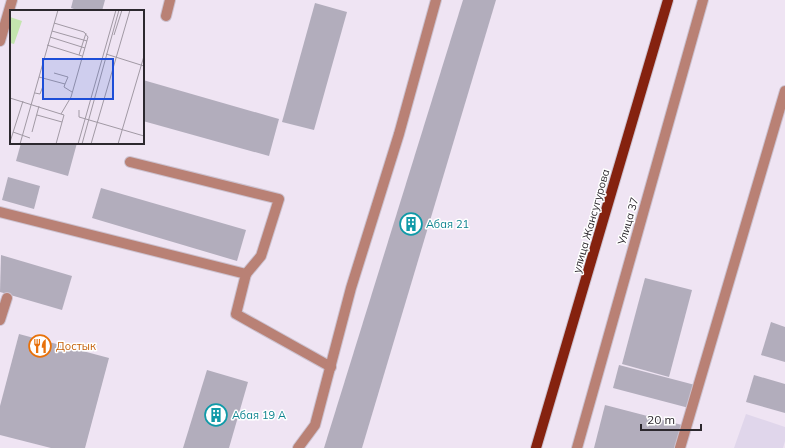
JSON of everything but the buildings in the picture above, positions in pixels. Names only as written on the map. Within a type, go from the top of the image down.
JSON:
[{"type":"main road","name":"улица Жансугурова","points":[[536,448],[668,0]]},
{"type":"street","points":[[0,41],[12,0]]},
{"type":"street","points":[[166,16],[170,0]]},
{"type":"street","points":[[298,448],[315,425],[351,288],[399,134],[436,0]]},
{"type":"street","name":"Улица 37","points":[[577,448],[703,0]]},
{"type":"street","points":[[680,448],[785,90]]},
{"type":"street","points":[[130,162],[279,199],[262,256],[246,274],[236,314],[331,367]]},
{"type":"street","points":[[0,212],[246,274]]},
{"type":"street","points":[[0,320],[7,298]]},
{"type":"shaded area","points":[[746,414],[785,427],[785,441],[783,448],[734,448]]},
{"type":"place","name":"Абая 21","points":[[411,224]]},
{"type":"place","name":"Достык","points":[[40,346]]},
{"type":"place","name":"Абая 19 А","points":[[216,415]]}]
